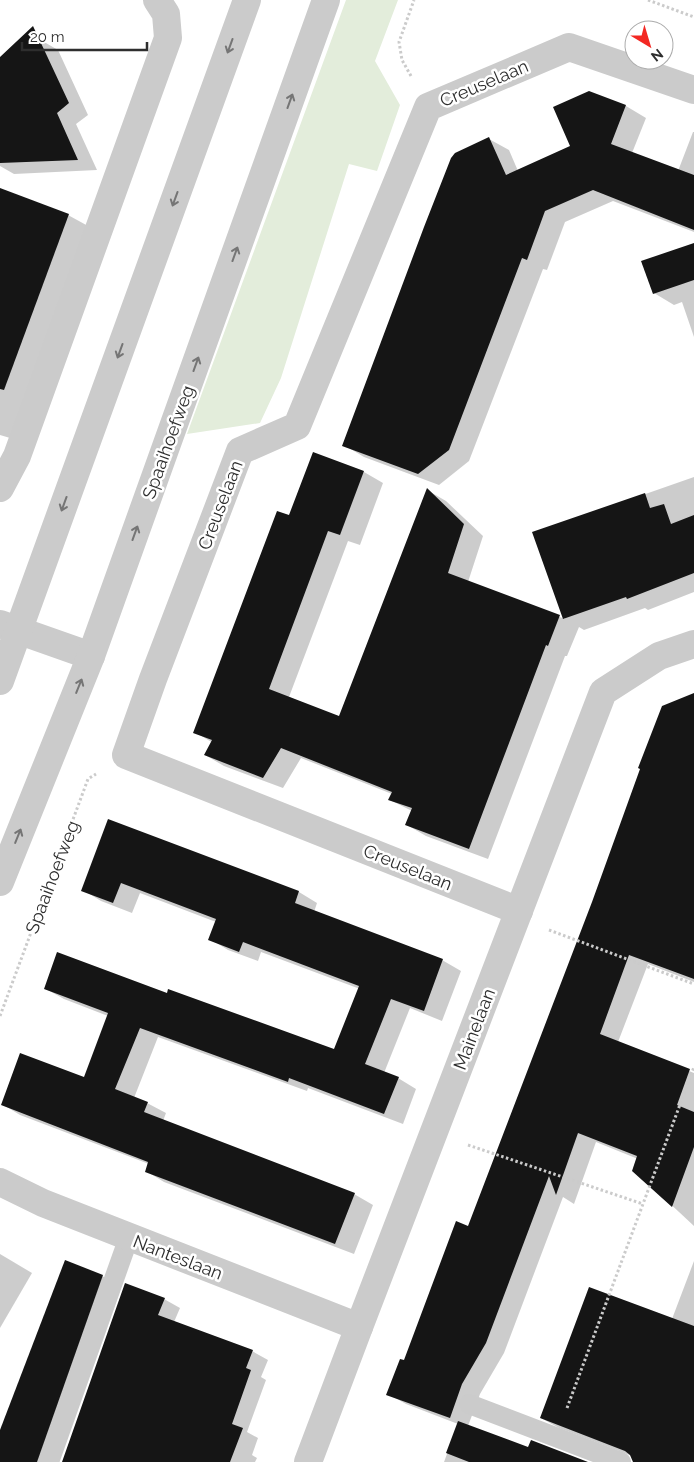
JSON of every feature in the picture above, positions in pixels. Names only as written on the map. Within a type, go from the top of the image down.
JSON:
[{"type":"street","points":[[0,681],[9,627],[247,0]]},
{"type":"street","name":"Spaaihoefweg","points":[[0,882],[91,656],[326,0]]},
{"type":"street","points":[[0,488],[17,456],[168,38],[162,7]]},
{"type":"street","name":"Creuselaan","points":[[518,914],[126,755],[240,451],[297,426],[428,107],[569,47],[694,90]]},
{"type":"street","points":[[9,627],[91,656]]},
{"type":"street","name":"Mainelaan","points":[[308,1462],[603,692],[659,656],[694,644]]},
{"type":"street","name":"Nanteslaan","points":[[0,1182],[43,1203],[359,1327]]},
{"type":"lane","points":[[49,1462],[128,1237]]},
{"type":"lane","points":[[470,1404],[621,1462]]},
{"type":"path","points":[[414,0],[399,42],[402,60],[428,107]]},
{"type":"path","points":[[648,0],[694,17]]},
{"type":"path","name":"Spaaihoefweg","points":[[0,1016],[88,779],[126,755]]},
{"type":"path","points":[[518,914],[694,984]]},
{"type":"path","points":[[556,1437],[694,1067]]},
{"type":"path","points":[[434,1133],[643,1204]]},
{"type":"green space","points":[[346,0],[398,0],[375,61],[400,105],[377,171],[349,164],[281,378],[260,423],[187,434]]},
{"type":"building","points":[[33,26],[69,103],[57,113],[78,160],[0,163],[0,57]]},
{"type":"building","points":[[589,91],[626,105],[611,144],[694,175],[694,230],[593,190],[545,211],[527,260],[522,258],[449,450],[418,474],[342,446],[451,158],[455,153],[489,137],[506,175],[570,146],[553,107]]},
{"type":"building","points":[[0,188],[69,214],[4,390],[0,389]]},
{"type":"building","points":[[694,243],[694,280],[653,294],[641,261]]},
{"type":"building","points":[[313,452],[364,471],[340,535],[328,531],[269,689],[339,716],[427,488],[464,524],[448,573],[560,615],[548,646],[546,645],[469,849],[405,825],[412,808],[388,800],[392,792],[281,748],[263,778],[204,755],[212,740],[193,733],[277,511],[289,515]]},
{"type":"building","points":[[645,493],[650,508],[664,504],[671,524],[694,515],[694,573],[627,599],[626,597],[563,619],[532,532]]},
{"type":"building","points":[[694,693],[694,979],[629,955],[600,1034],[690,1069],[677,1105],[694,1112],[694,1147],[672,1207],[632,1171],[637,1156],[578,1133],[556,1195],[549,1176],[486,1343],[462,1384],[450,1418],[386,1395],[400,1359],[404,1360],[456,1221],[468,1226],[592,902],[640,769],[638,768],[662,706]]},
{"type":"building","points":[[108,819],[299,891],[295,903],[443,959],[424,1011],[391,999],[365,1064],[399,1077],[384,1114],[289,1078],[288,1082],[140,1028],[115,1089],[148,1102],[144,1112],[355,1193],[335,1244],[145,1172],[148,1162],[1,1105],[20,1053],[84,1077],[108,1013],[44,989],[57,952],[167,993],[168,989],[334,1049],[359,986],[243,942],[239,952],[208,940],[216,919],[121,883],[113,903],[81,891]]},
{"type":"building","points":[[65,1260],[103,1275],[37,1462],[0,1462],[0,1430]]},
{"type":"building","points":[[125,1283],[165,1298],[158,1315],[253,1350],[246,1368],[251,1370],[232,1424],[243,1428],[230,1462],[62,1462]]},
{"type":"building","points":[[589,1287],[694,1326],[694,1462],[633,1462],[630,1455],[625,1451],[540,1418]]},
{"type":"building","points":[[458,1421],[528,1447],[531,1440],[588,1462],[469,1462],[446,1453]]}]
